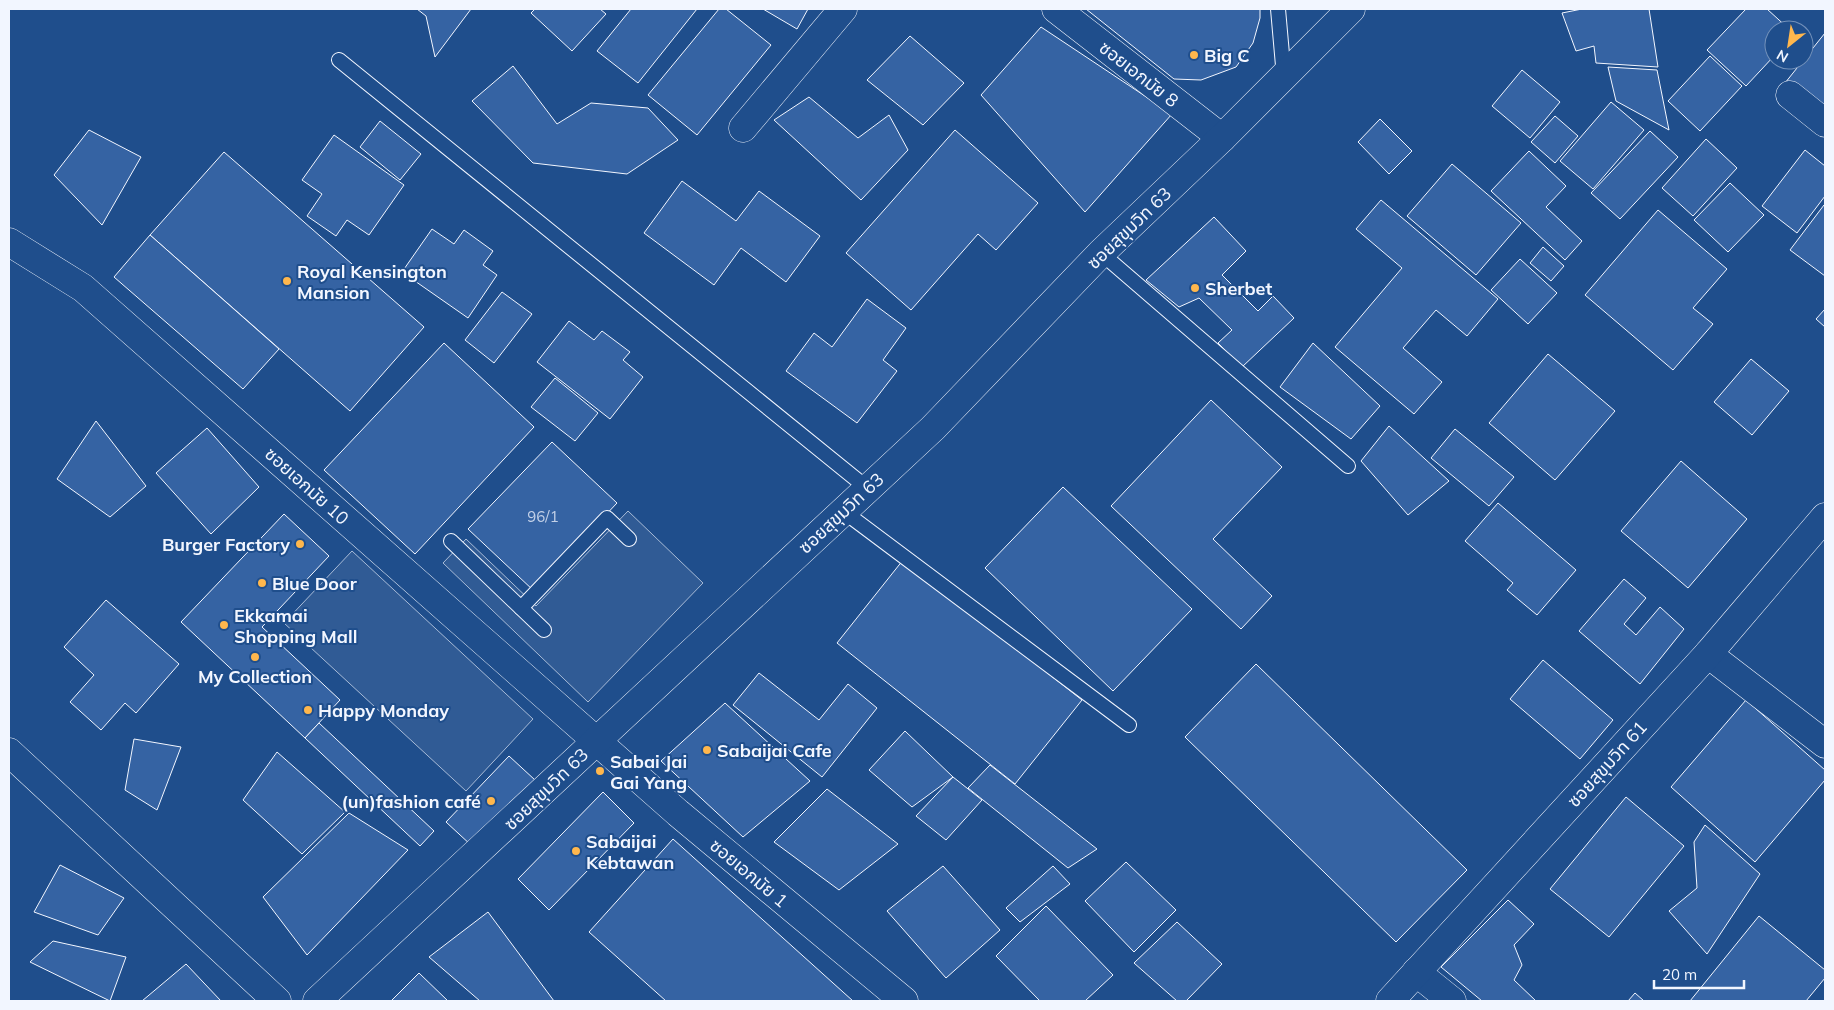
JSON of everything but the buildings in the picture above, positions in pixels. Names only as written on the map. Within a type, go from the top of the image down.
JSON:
[{"type":"street","points":[[742,128],[843,9]]},
{"type":"street","name":"ซอยเอกมัย 8","points":[[1056,9],[1222,138]]},
{"type":"street","name":"ซอยสุขุมวิท 63","points":[[317,1001],[933,428],[1101,253],[1285,77],[1351,9]]},
{"type":"street","points":[[1790,95],[1825,123]]},
{"type":"street","name":"ซอยเอกมัย 10","points":[[9,242],[83,288],[596,742]]},
{"type":"street","name":"ซอยสุขุมวิท 61","points":[[1390,1001],[1708,654],[1825,517]]},
{"type":"street","points":[[1708,654],[1825,744]]},
{"type":"street","name":"ซอยเอกมัย 1","points":[[596,742],[678,814],[904,1001]]},
{"type":"street","points":[[9,752],[277,1001]]},
{"type":"street","points":[[1416,972],[1452,1001]]},
{"type":"lane","points":[[1278,9],[1285,77]]},
{"type":"lane","points":[[339,60],[868,488]]},
{"type":"lane","points":[[1101,253],[1348,466]]},
{"type":"lane","points":[[843,511],[1129,725]]},
{"type":"lane","points":[[521,608],[607,518],[629,539]]},
{"type":"lane","points":[[451,541],[544,630]]},
{"type":"shaded area","points":[[628,511],[703,583],[588,702],[443,563],[466,539],[536,606]]},
{"type":"shaded area","points":[[352,551],[533,719],[466,791],[284,623]]},
{"type":"place","name":"Big C","points":[[1194,55]]},
{"type":"place","name":"Royal Kensington Mansion","points":[[287,281]]},
{"type":"place","name":"Sherbet","points":[[1195,288]]},
{"type":"place","name":"Burger Factory","points":[[300,544]]},
{"type":"place","name":"Blue Door","points":[[262,583]]},
{"type":"place","name":"Ekkamai Shopping Mall","points":[[224,625]]},
{"type":"place","name":"My Collection","points":[[255,657]]},
{"type":"place","name":"Happy Monday","points":[[308,710]]},
{"type":"place","name":"Sabaijai Cafe","points":[[707,750]]},
{"type":"place","name":"Sabai Jai Gai Yang","points":[[600,771]]},
{"type":"place","name":"(un)fashion café","points":[[491,801]]},
{"type":"place","name":"Sabaijai Kebtawan","points":[[576,851]]}]
